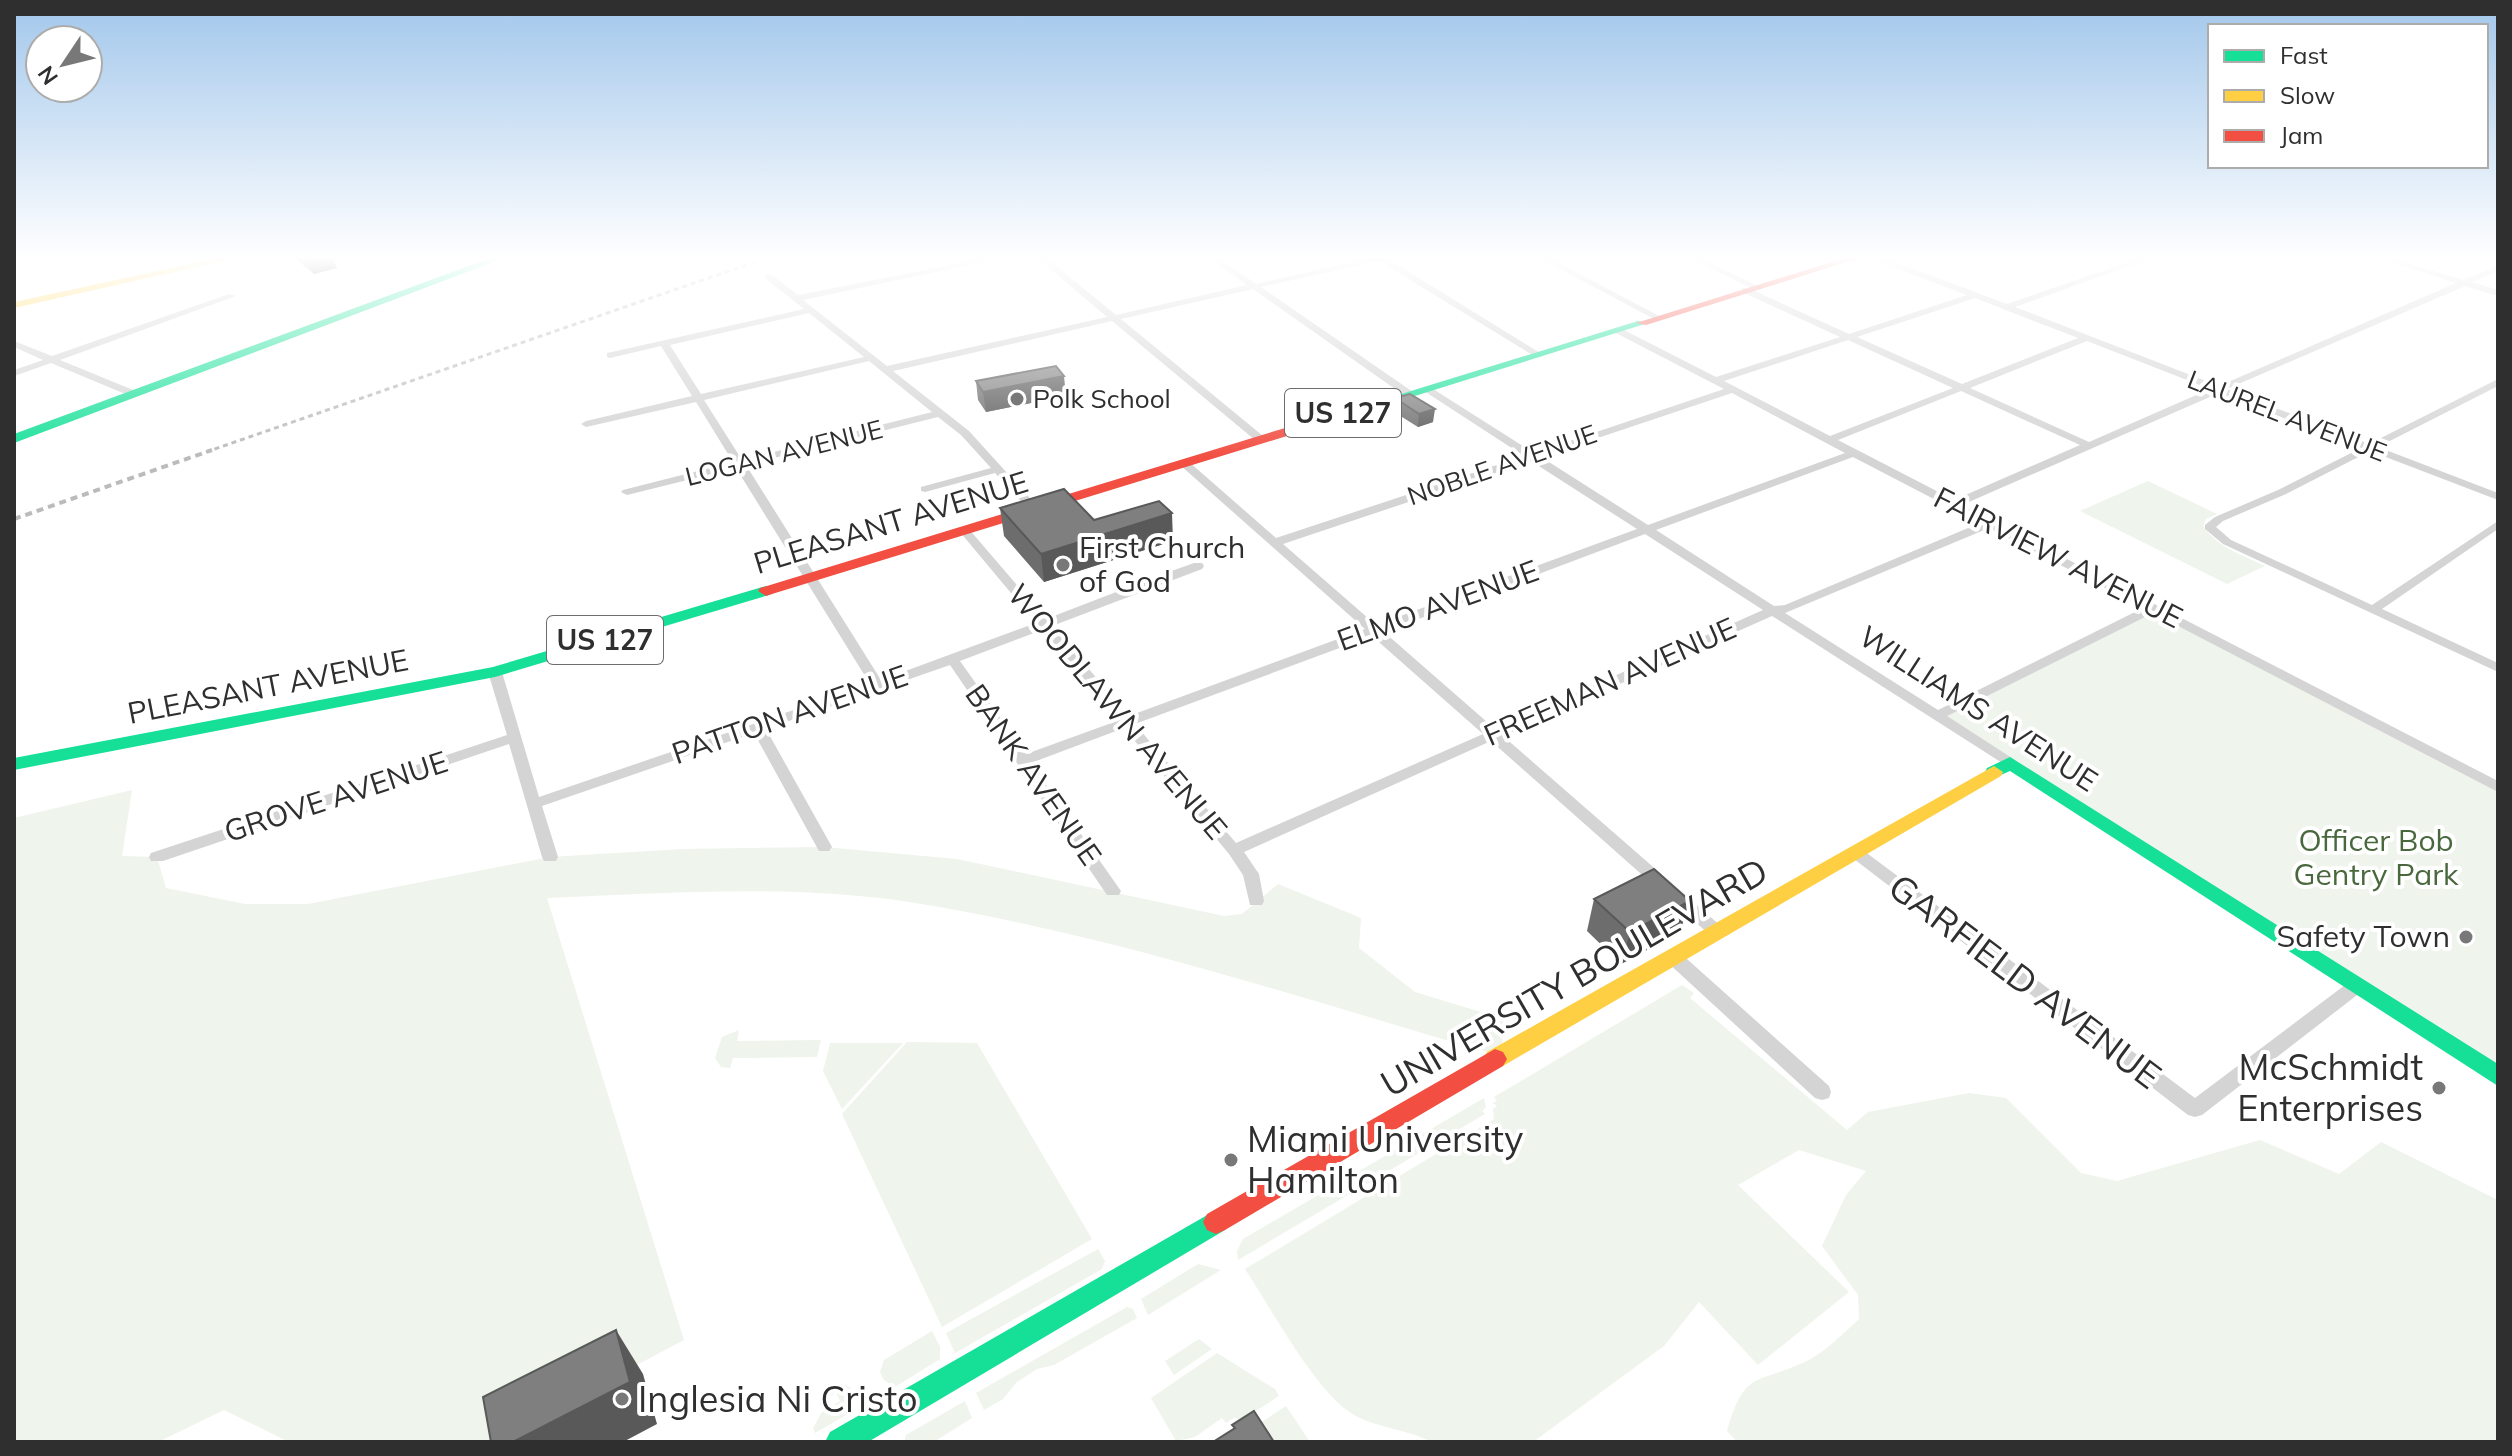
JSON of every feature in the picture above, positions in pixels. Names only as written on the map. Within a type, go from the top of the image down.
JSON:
[{"type":"main road","points":[[14,439],[325,323]]},
{"type":"main road","name":"PLEASANT AVENUE","points":[[14,764],[495,672],[1639,323]]},
{"type":"main road","name":"UNIVERSITY BOULEVARD","points":[[840,1442],[1672,956],[2010,763]]},
{"type":"main road","name":"WILLIAMS AVENUE","points":[[2010,763],[2498,1076]]},
{"type":"street","points":[[14,373],[156,323]]},
{"type":"street","points":[[610,355],[754,323]]},
{"type":"street","points":[[828,323],[965,433],[1034,509]]},
{"type":"street","points":[[888,369],[1091,323]]},
{"type":"street","points":[[1119,323],[1259,438]]},
{"type":"street","name":"WILLIAMS AVENUE","points":[[1312,323],[1418,391],[1532,454],[2010,763]]},
{"type":"street","points":[[1486,323],[1537,354]]},
{"type":"street","points":[[1820,323],[2088,445]]},
{"type":"street","points":[[1715,381],[1894,323]]},
{"type":"street","name":"LAUREL AVENUE","points":[[2048,323],[2498,497]]},
{"type":"street","points":[[1954,504],[2369,323]]},
{"type":"street","name":"FAIRVIEW AVENUE","points":[[1617,330],[2498,787]]},
{"type":"street","points":[[1830,440],[2087,338]]},
{"type":"street","points":[[664,343],[877,684]]},
{"type":"street","points":[[14,344],[134,394]]},
{"type":"street","points":[[586,424],[871,358]]},
{"type":"street","points":[[2498,382],[2282,492],[2219,519],[2209,527],[2227,542],[2498,668]]},
{"type":"street","name":"NOBLE AVENUE","points":[[1273,543],[1532,454],[1732,390]]},
{"type":"street","name":"LOGAN AVENUE","points":[[627,492],[941,413]]},
{"type":"street","name":"ELMO AVENUE","points":[[1022,761],[1854,453]]},
{"type":"street","points":[[1184,463],[1716,931]]},
{"type":"street","points":[[925,489],[998,469]]},
{"type":"street","name":"FREEMAN AVENUE","points":[[1234,850],[1774,610],[1787,609],[1990,523]]},
{"type":"street","points":[[2373,610],[2498,524]]},
{"type":"street","name":"WOODLAWN AVENUE","points":[[964,530],[1234,850],[1251,874],[1256,901]]},
{"type":"street","points":[[1045,625],[1120,593],[1198,566]]},
{"type":"street","points":[[1937,716],[2153,608]]},
{"type":"street","name":"PATTON AVENUE","points":[[534,804],[1045,625]]},
{"type":"street","name":"BANK AVENUE","points":[[952,659],[1113,891]]},
{"type":"street","points":[[495,672],[550,857]]},
{"type":"street","points":[[757,726],[824,847]]},
{"type":"street","name":"GROVE AVENUE","points":[[157,857],[514,738]]},
{"type":"street","name":"GARFIELD AVENUE","points":[[1855,852],[2195,1109],[2355,987]]},
{"type":"street","points":[[1672,956],[1822,1092]]},
{"type":"green space","points":[[2148,481],[2217,514],[2206,519],[2203,526],[2215,540],[2265,566],[2227,584],[2080,511]]},
{"type":"green space","name":"Officer Bob Gentry Park","points":[[2153,608],[2498,787],[2498,1076],[1937,717]]},
{"type":"green space","points":[[132,790],[122,856],[157,857],[166,888],[245,904],[308,904],[550,857],[682,849],[824,847],[957,859],[1224,916],[1242,914],[1278,884],[1361,918],[1359,948],[1415,992],[1504,1019],[1501,1056],[1134,950],[909,902],[864,896],[773,892],[547,898],[684,1340],[491,1442],[289,1442],[224,1410],[158,1442],[14,1442],[14,818]]},
{"type":"green space","points":[[1682,985],[1694,993],[1690,998],[1847,1130],[1868,1112],[1969,1093],[2006,1098],[2081,1173],[2117,1181],[2260,1140],[2339,1174],[2381,1142],[2498,1200],[2498,1442],[1737,1442],[1727,1431],[1733,1411],[1746,1388],[1812,1358],[1859,1319],[1858,1295],[1822,1246],[1846,1195],[1866,1171],[1799,1150],[1738,1185],[1849,1292],[1758,1365],[1699,1302],[1664,1346],[1533,1442],[1432,1442],[1360,1418],[1337,1402],[1308,1367],[1245,1269],[1494,1119],[1493,1109],[1497,1106],[1493,1103],[1497,1101],[1494,1097]]},
{"type":"green space","points":[[739,1030],[737,1041],[821,1040],[817,1057],[733,1058],[730,1068],[721,1067],[715,1058],[722,1037]]},
{"type":"green space","points":[[907,1042],[977,1043],[1092,1239],[942,1327],[842,1114]]},
{"type":"green space","points":[[830,1043],[903,1043],[842,1109],[823,1071]]},
{"type":"green space","points":[[1484,1098],[1486,1107],[1482,1111],[1485,1114],[1238,1260],[1237,1251],[1243,1239]]},
{"type":"green space","points":[[1098,1249],[1105,1261],[1102,1269],[955,1353],[946,1333]]},
{"type":"green space","points":[[1198,1264],[1221,1270],[1148,1315],[1141,1299]]},
{"type":"green space","points":[[1127,1307],[1133,1309],[1137,1318],[1054,1365],[1037,1369],[1017,1382],[1003,1399],[984,1410],[976,1393]]},
{"type":"green space","points":[[932,1331],[940,1347],[940,1359],[895,1387],[884,1380],[880,1372],[884,1360]]},
{"type":"green space","points":[[1199,1339],[1212,1349],[1174,1375],[1165,1361]]},
{"type":"green space","points":[[1217,1353],[1275,1389],[1279,1396],[1239,1422],[1235,1417],[1226,1423],[1222,1418],[1195,1437],[1176,1441],[1151,1398]]},
{"type":"green space","points":[[837,1385],[846,1385],[855,1392],[853,1411],[815,1433],[813,1428],[822,1412],[840,1401],[836,1392],[824,1399],[822,1393]]},
{"type":"green space","points":[[965,1401],[972,1418],[934,1442],[904,1442],[906,1435]]},
{"type":"green space","points":[[1286,1406],[1310,1442],[1260,1442],[1251,1429]]},
{"type":"building","points":[[1056,366],[1064,376],[983,392],[976,381]]},
{"type":"building","points":[[1410,394],[1435,409],[1419,414],[1395,398]]},
{"type":"building","points":[[1064,489],[1094,520],[1159,501],[1172,513],[1041,554],[1000,508]]},
{"type":"building","points":[[1654,869],[1690,901],[1630,932],[1594,899]]},
{"type":"building","points":[[616,1330],[630,1382],[513,1442],[491,1442],[483,1397]]},
{"type":"building","points":[[1254,1411],[1274,1442],[1213,1442],[1235,1428],[1232,1425]]},
{"type":"railway","points":[[206,452],[579,323]]},
{"type":"railway","points":[[14,519],[212,450]]},
{"type":"traffic: fast","points":[[14,439],[325,323]]},
{"type":"traffic: fast","points":[[1285,432],[1642,323]]},
{"type":"traffic: fast","points":[[14,764],[495,672],[766,591]]},
{"type":"traffic: fast","points":[[1994,772],[2010,763],[2498,1076]]},
{"type":"traffic: fast","points":[[840,1442],[1216,1222]]},
{"type":"traffic: slow","points":[[1495,1059],[1994,772]]},
{"type":"traffic: jam","points":[[766,591],[1285,432]]},
{"type":"traffic: jam","points":[[1216,1222],[1495,1059]]},
{"type":"place","name":"Polk School","points":[[1017,399]]},
{"type":"place","name":"First Church of God","points":[[1063,565]]},
{"type":"place","name":"Safety Town","points":[[2466,937]]},
{"type":"place","name":"McSchmidt Enterprises","points":[[2439,1088]]},
{"type":"place","name":"Miami University Hamilton","points":[[1231,1160]]},
{"type":"place","name":"Inglesia Ni Cristo","points":[[622,1399]]}]
